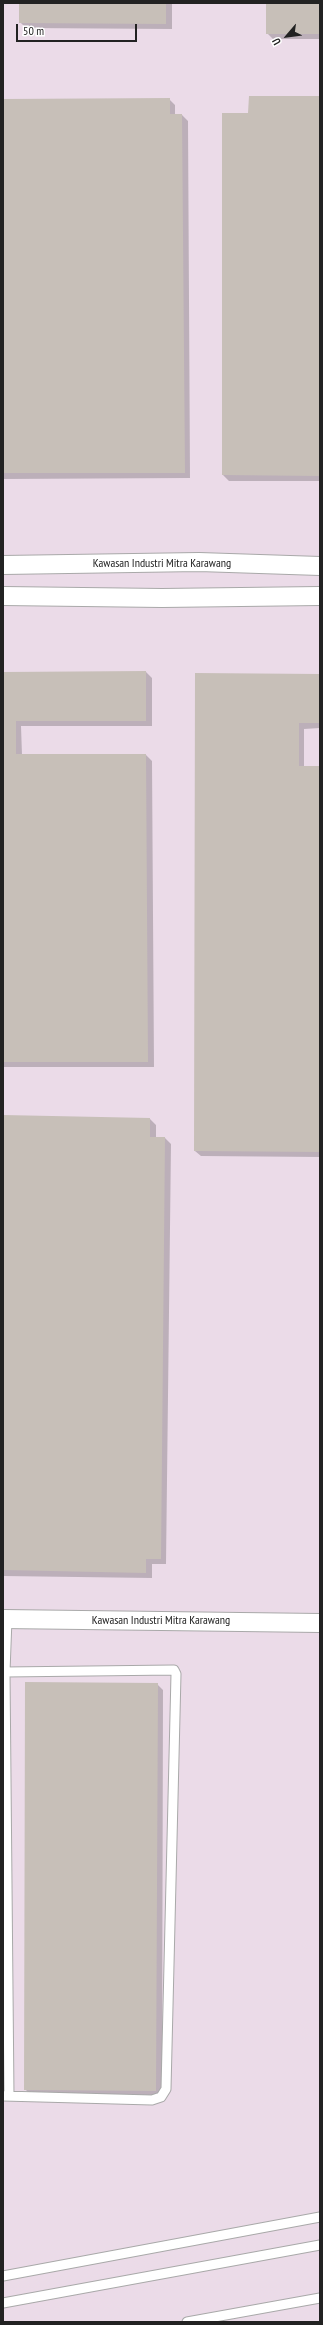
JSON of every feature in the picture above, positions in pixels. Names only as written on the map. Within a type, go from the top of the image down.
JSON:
[{"type":"street","name":"Kawasan Industri Mitra Karawang","points":[[3,565],[199,562],[320,566]]},
{"type":"street","points":[[3,596],[162,598],[320,596]]},
{"type":"street","name":"Kawasan Industri Mitra Karawang","points":[[5,1619],[320,1622]]},
{"type":"lane","points":[[5,1619],[4,1722],[6,2096],[152,2100],[161,2097],[166,2089],[176,1674],[174,1670],[5,1672]]},
{"type":"lane","points":[[3,2276],[320,2217]]},
{"type":"lane","points":[[3,2303],[320,2245]]},
{"type":"lane","points":[[187,2322],[320,2298]]},
{"type":"shaded area","points":[[3,3],[320,3],[320,2322],[3,2322]]},
{"type":"building","points":[[19,3],[166,3],[166,24],[19,23]]},
{"type":"building","points":[[266,3],[320,3],[320,34],[266,34]]},
{"type":"building","points":[[249,96],[320,96],[320,476],[222,475],[222,113],[248,113]]},
{"type":"building","points":[[170,98],[170,114],[182,114],[185,473],[3,473],[3,99]]},
{"type":"building","points":[[146,671],[146,721],[16,721],[16,754],[146,754],[148,1062],[3,1062],[3,672]]},
{"type":"building","points":[[195,673],[320,674],[320,723],[299,723],[299,766],[320,766],[320,1152],[194,1151]]},
{"type":"building","points":[[3,1115],[150,1118],[150,1137],[165,1137],[161,1559],[146,1559],[146,1573],[3,1570]]},
{"type":"building","points":[[25,1682],[158,1683],[156,2091],[24,2090]]}]
